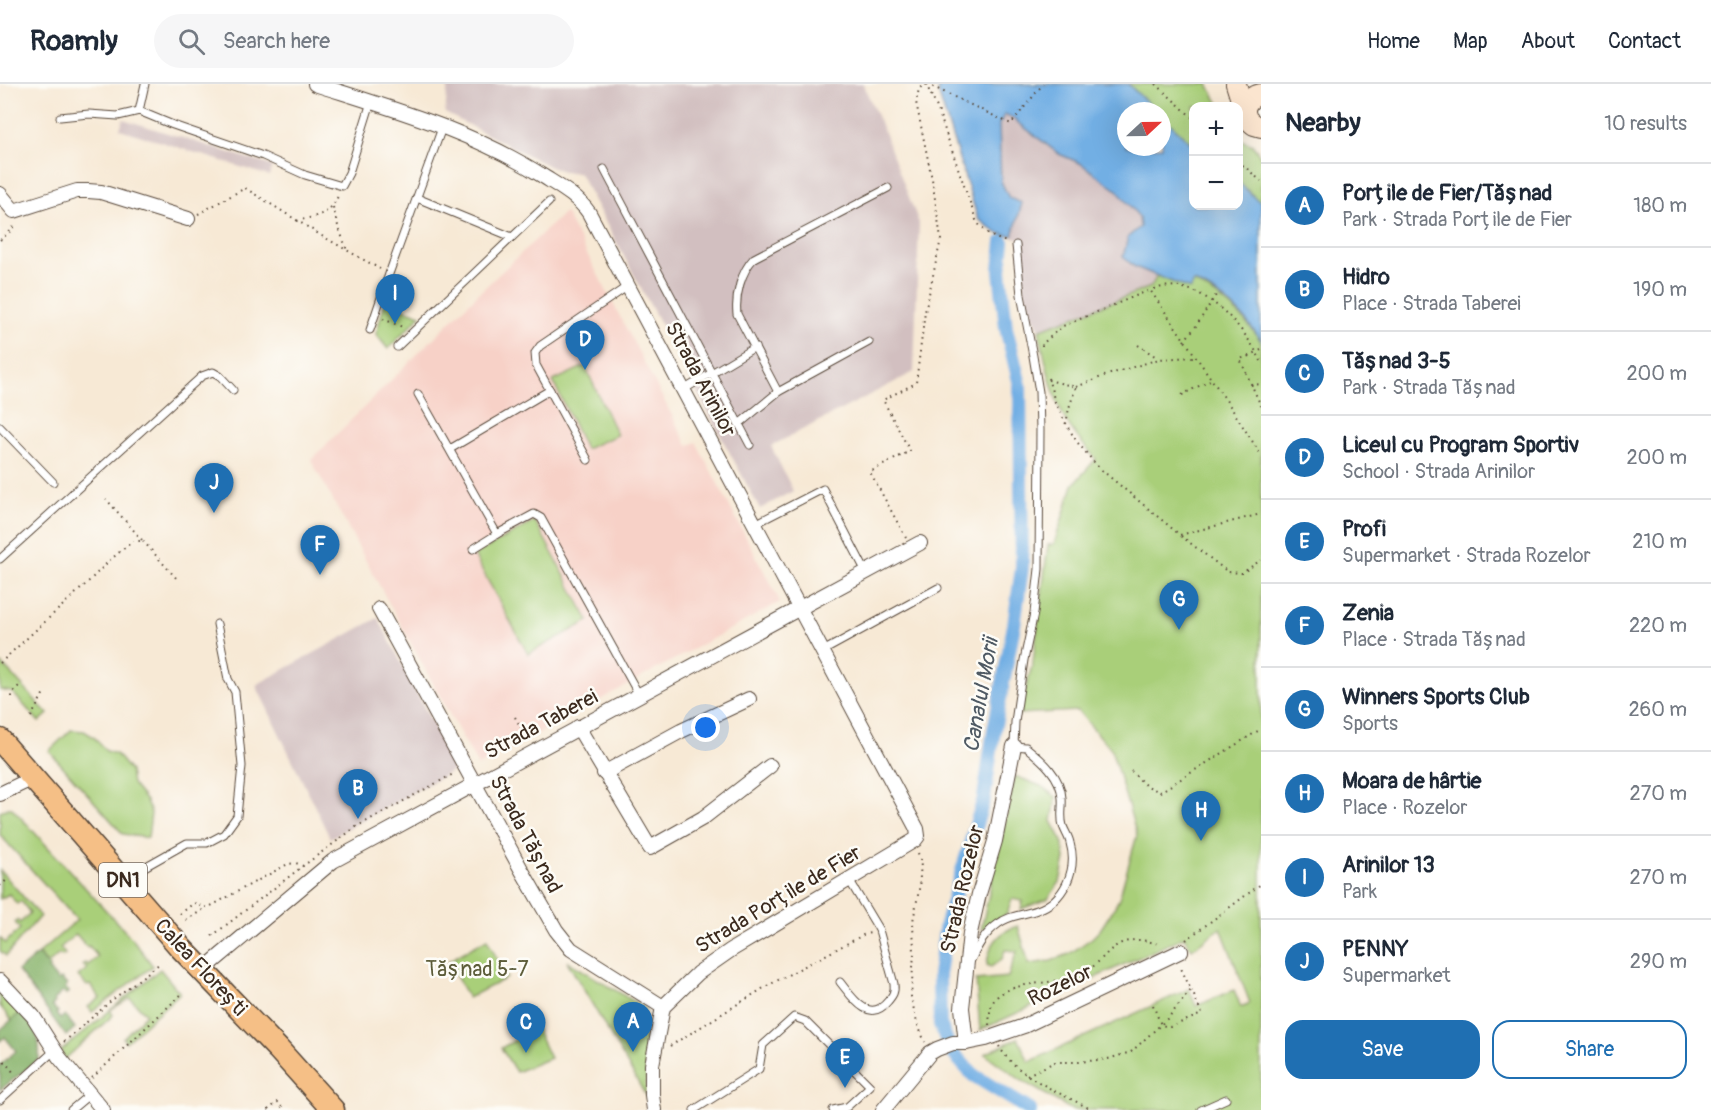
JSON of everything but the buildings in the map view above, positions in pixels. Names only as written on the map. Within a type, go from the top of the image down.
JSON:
[{"type":"main road","points":[[1236,84],[1255,124]]},
{"type":"main road","points":[[1249,84],[1261,94]]},
{"type":"main road","points":[[1255,124],[1246,105],[1251,97],[1261,94]]},
{"type":"main road","name":"Calea Florești","points":[[0,740],[202,971],[278,1048],[333,1110]]},
{"type":"main road","points":[[278,1048],[320,1110]]},
{"type":"main road","points":[[278,1048],[351,1110]]},
{"type":"street","name":"Strada Arinilor","points":[[315,84],[443,125],[525,164],[582,202],[913,820],[917,829],[916,838]]},
{"type":"street","points":[[0,194],[14,211],[77,191],[101,192],[188,219]]},
{"type":"street","name":"Strada Taberei","points":[[202,971],[333,861],[915,546]]},
{"type":"street","name":"Strada Tășnad","points":[[379,609],[556,930],[571,949],[663,1007]]},
{"type":"street","points":[[604,772],[681,731],[749,699]]},
{"type":"street","points":[[578,727],[650,848],[703,818],[770,766]]},
{"type":"street","name":"Strada Rozelor","points":[[959,1043],[964,974],[970,933],[995,841],[1014,746]]},
{"type":"street","points":[[0,794],[31,779],[43,790]]},
{"type":"street","name":"Strada Porțile de Fier","points":[[663,1007],[698,973],[722,956],[916,838]]},
{"type":"street","name":"Rozelor","points":[[959,1043],[994,1037],[1049,1015],[1176,953]]},
{"type":"street","points":[[0,981],[33,1017],[73,1075],[103,1110]]},
{"type":"street","points":[[654,1110],[651,1080],[654,1050],[663,1007]]},
{"type":"street","points":[[883,1110],[933,1051],[959,1043]]},
{"type":"lane","points":[[139,111],[145,84]]},
{"type":"lane","points":[[60,117],[89,114],[118,116],[139,111],[263,156],[305,175],[342,186],[349,173],[371,102]]},
{"type":"lane","points":[[370,330],[443,125]]},
{"type":"lane","points":[[604,169],[750,445]]},
{"type":"lane","points":[[778,392],[737,314],[736,301],[746,266],[754,258],[888,188]]},
{"type":"lane","points":[[417,198],[512,237]]},
{"type":"lane","points":[[397,347],[549,202]]},
{"type":"lane","points":[[964,974],[981,939],[999,923],[1017,915],[1038,910],[1056,900],[1069,879],[1073,860],[1070,842],[1063,826],[1062,796],[1055,774],[1026,747],[1014,746],[1015,722],[1034,613],[1039,569],[1040,441],[1039,392],[1014,244]]},
{"type":"lane","points":[[588,460],[536,365],[535,353],[540,346],[628,286]]},
{"type":"lane","points":[[739,424],[778,392],[869,342]]},
{"type":"lane","points":[[683,390],[754,347]]},
{"type":"lane","points":[[0,559],[202,376],[213,372],[233,390]]},
{"type":"lane","points":[[450,449],[550,390]]},
{"type":"lane","points":[[418,394],[497,534]]},
{"type":"lane","points":[[0,427],[53,482]]},
{"type":"lane","points":[[755,524],[823,489],[866,572]]},
{"type":"lane","points":[[472,549],[534,514],[541,518],[639,695]]},
{"type":"lane","points":[[823,651],[938,588]]},
{"type":"lane","points":[[121,878],[187,843],[207,843],[224,834],[237,816],[242,766],[235,692],[228,679],[217,624]]},
{"type":"lane","points":[[840,982],[861,1007],[870,1011],[884,1006],[895,992],[879,930],[849,880]]},
{"type":"lane","points":[[694,1110],[759,1069],[764,1045],[794,1017],[805,1021],[870,1086],[847,1107],[833,1110]]},
{"type":"lane","points":[[0,1100],[55,1050]]},
{"type":"lane","points":[[71,1110],[90,1094]]},
{"type":"lane","points":[[1201,1110],[1226,1099]]},
{"type":"path","points":[[926,84],[1011,124],[1043,84]]},
{"type":"path","points":[[926,84],[941,118],[976,220],[980,227],[995,239],[1014,244]]},
{"type":"path","points":[[915,546],[905,535],[870,472],[910,451],[884,400],[915,383],[925,312],[941,239],[932,179],[916,102],[919,89],[926,84]]},
{"type":"path","points":[[1156,84],[1189,114]]},
{"type":"path","points":[[1243,165],[1261,181]]},
{"type":"path","points":[[297,221],[321,215],[333,207],[342,186]]},
{"type":"path","points":[[188,219],[245,188],[389,274]]},
{"type":"path","points":[[333,207],[347,250]]},
{"type":"path","points":[[0,240],[14,229],[14,211]]},
{"type":"path","points":[[1154,289],[1169,286],[1186,289],[1212,302],[1229,315],[1244,332],[1261,361]]},
{"type":"path","points":[[1043,355],[1042,344],[1063,326],[1150,290],[1261,455]]},
{"type":"path","points":[[1184,341],[1216,295]]},
{"type":"path","points":[[375,316],[414,331]]},
{"type":"path","points":[[1138,345],[1159,359]]},
{"type":"path","points":[[1261,350],[1240,359],[1261,406]]},
{"type":"path","points":[[1048,380],[1076,387],[1159,359],[1195,357]]},
{"type":"path","points":[[1047,373],[1055,402],[1066,424],[1077,442],[1099,468],[1228,572],[1242,573],[1261,560]]},
{"type":"path","points":[[1182,395],[1212,379]]},
{"type":"path","points":[[1251,384],[1261,384]]},
{"type":"path","points":[[1066,424],[1076,387]]},
{"type":"path","points":[[106,499],[177,579]]},
{"type":"path","points":[[1180,535],[1261,514]]},
{"type":"path","points":[[0,663],[110,560],[133,541],[143,541]]},
{"type":"path","points":[[12,697],[12,693],[21,684]]},
{"type":"path","points":[[31,717],[45,692]]},
{"type":"path","points":[[515,717],[533,752]]},
{"type":"path","points":[[1131,771],[1145,785],[1160,792],[1261,729]]},
{"type":"path","points":[[916,838],[921,862],[913,921],[914,953],[911,997],[916,1023],[933,1051]]},
{"type":"path","points":[[186,920],[288,864],[296,862],[303,866]]},
{"type":"path","points":[[0,886],[8,879]]},
{"type":"path","points":[[1153,1005],[1161,1024],[1170,1027],[1202,1014],[1176,953],[1186,939],[1261,884]]},
{"type":"path","points":[[180,914],[194,903],[208,907]]},
{"type":"path","points":[[654,1050],[670,1046],[766,986],[865,934],[879,930]]},
{"type":"path","points":[[1092,1110],[1027,1075],[1005,1057],[989,1026],[993,1002],[1001,994],[1021,986],[1070,978],[1089,970],[1116,945],[1130,940],[1142,940],[1176,953]]},
{"type":"path","points":[[55,1050],[112,1000],[159,964]]},
{"type":"path","points":[[1027,1075],[1055,1062],[1108,1059],[1131,1052],[1161,1024],[1191,990]]},
{"type":"path","points":[[92,1078],[184,992]]},
{"type":"path","points":[[4,1061],[17,1076]]},
{"type":"path","points":[[268,1110],[278,1102],[284,1110]]},
{"type":"shaded area","points":[[448,84],[863,84],[919,223],[914,372],[771,446],[793,491],[760,509],[579,173],[551,167],[445,113]]},
{"type":"shaded area","points":[[1004,114],[1009,115],[1059,154],[1080,163],[1117,190],[1139,217],[1140,226],[1128,237],[1135,268],[1157,276],[1151,287],[1039,330],[1036,321],[1027,315],[1019,247],[1021,239],[1012,237],[1022,204],[1009,198],[1001,181],[999,124]]},
{"type":"shaded area","points":[[123,119],[272,166],[269,176],[120,129]]},
{"type":"shaded area","points":[[565,212],[688,446],[696,442],[780,602],[478,766],[311,460],[478,294]]},
{"type":"shaded area","points":[[378,618],[456,769],[330,838],[256,685]]},
{"type":"green space","points":[[1128,84],[1208,84],[1218,102],[1189,102],[1189,141],[1171,124],[1171,102],[1147,102]]},
{"type":"green space","points":[[1243,141],[1253,145],[1261,157],[1261,203],[1243,187]]},
{"type":"green space","points":[[1157,276],[1190,289],[1193,282],[1213,293],[1247,323],[1261,341],[1261,1110],[1072,1110],[1021,1080],[985,1054],[1018,1038],[1029,1062],[1189,989],[1196,1006],[1234,990],[1241,1007],[1250,1003],[1221,928],[1192,949],[1184,937],[980,1030],[976,980],[1008,977],[1017,951],[1005,950],[1002,959],[991,967],[987,965],[996,940],[1011,928],[1018,926],[1029,964],[1051,961],[1069,954],[1092,938],[1100,930],[1119,899],[1137,835],[1111,749],[1078,711],[1019,714],[1033,662],[1048,545],[1054,544],[1073,485],[1096,459],[1071,428],[1059,407],[1039,330],[1151,287]]},
{"type":"green space","points":[[385,302],[421,315],[388,349],[376,334]]},
{"type":"green space","points":[[585,366],[617,435],[585,449],[553,381]]},
{"type":"green space","points":[[535,521],[589,621],[528,654],[474,555]]},
{"type":"green space","points":[[2,664],[48,714],[39,722],[12,692],[0,690],[0,666]]},
{"type":"green space","points":[[71,730],[84,731],[94,737],[106,751],[116,754],[130,771],[132,784],[146,801],[151,813],[148,838],[123,834],[49,751]]},
{"type":"green space","points":[[1015,776],[1043,787],[1056,797],[1052,821],[1062,840],[1065,859],[1060,882],[1048,899],[1021,909],[1023,901],[1012,899],[1007,914],[981,930]]},
{"type":"green space","points":[[12,808],[134,941],[153,966],[92,1012],[88,1007],[100,998],[90,985],[87,986],[78,976],[87,969],[83,965],[86,963],[88,965],[98,957],[89,946],[87,947],[76,934],[60,948],[65,954],[62,956],[59,954],[48,964],[38,954],[77,920],[0,835],[0,811]]},
{"type":"green space","points":[[0,870],[40,916],[6,956],[0,951],[0,938],[5,943],[20,929],[15,922],[17,920],[20,923],[30,913],[21,901],[17,904],[9,894],[0,899]]},
{"type":"green space","name":"Tășnad 5-7","points":[[487,939],[507,978],[468,998],[448,961]]},
{"type":"green space","points":[[38,954],[50,967],[48,969],[58,981],[61,979],[67,985],[65,988],[69,992],[66,994],[63,992],[54,1000],[52,1006],[58,1012],[56,1014],[60,1019],[65,1015],[75,1028],[66,1036],[18,971]]},
{"type":"green space","points":[[567,961],[645,1008],[646,1096]]},
{"type":"green space","points":[[160,969],[180,993],[126,1042],[123,1038],[146,1014],[130,998],[112,1009]]},
{"type":"green space","points":[[0,989],[21,1012],[12,1021],[0,1006]]},
{"type":"green space","points":[[110,1010],[113,1015],[65,1059],[61,1051]]},
{"type":"green space","points":[[21,1012],[36,1033],[39,1059],[0,1090],[0,1065],[16,1051],[5,1037],[0,1041],[0,1030]]},
{"type":"green space","points":[[536,1029],[550,1058],[516,1072],[501,1048]]},
{"type":"water","points":[[937,84],[1128,84],[1147,102],[1117,102],[1117,156],[1171,156],[1171,124],[1189,141],[1189,210],[1243,210],[1243,187],[1261,203],[1261,341],[1248,322],[1214,293],[1194,282],[1190,289],[1135,267],[1123,257],[1128,237],[1140,227],[1139,217],[1117,190],[1080,163],[1059,154],[1005,114],[999,124],[1001,181],[1009,198],[1022,203],[1013,236],[997,233],[978,219],[938,92]]},
{"type":"waterway","name":"Canalul Morii","points":[[1003,242],[1000,270],[1006,328],[1020,385],[1022,568],[984,798],[946,924],[939,975],[940,1024],[951,1051],[973,1075],[1030,1110]]},
{"type":"place","name":"Arinilor 13","points":[[395,324]]},
{"type":"place","name":"Liceul cu Program Sportiv","points":[[585,370]]},
{"type":"place","name":"PENNY","points":[[214,513]]},
{"type":"place","name":"Zenia","points":[[320,575]]},
{"type":"place","name":"Winners Sports Club","points":[[1179,630]]},
{"type":"place","name":"Hidro","points":[[358,819]]},
{"type":"place","name":"Moara de hârtie","points":[[1201,841]]},
{"type":"place","name":"Porțile de Fier/Tășnad","points":[[633,1052]]},
{"type":"place","name":"Tășnad 3-5","points":[[526,1053]]},
{"type":"place","name":"Profi","points":[[845,1088]]}]
